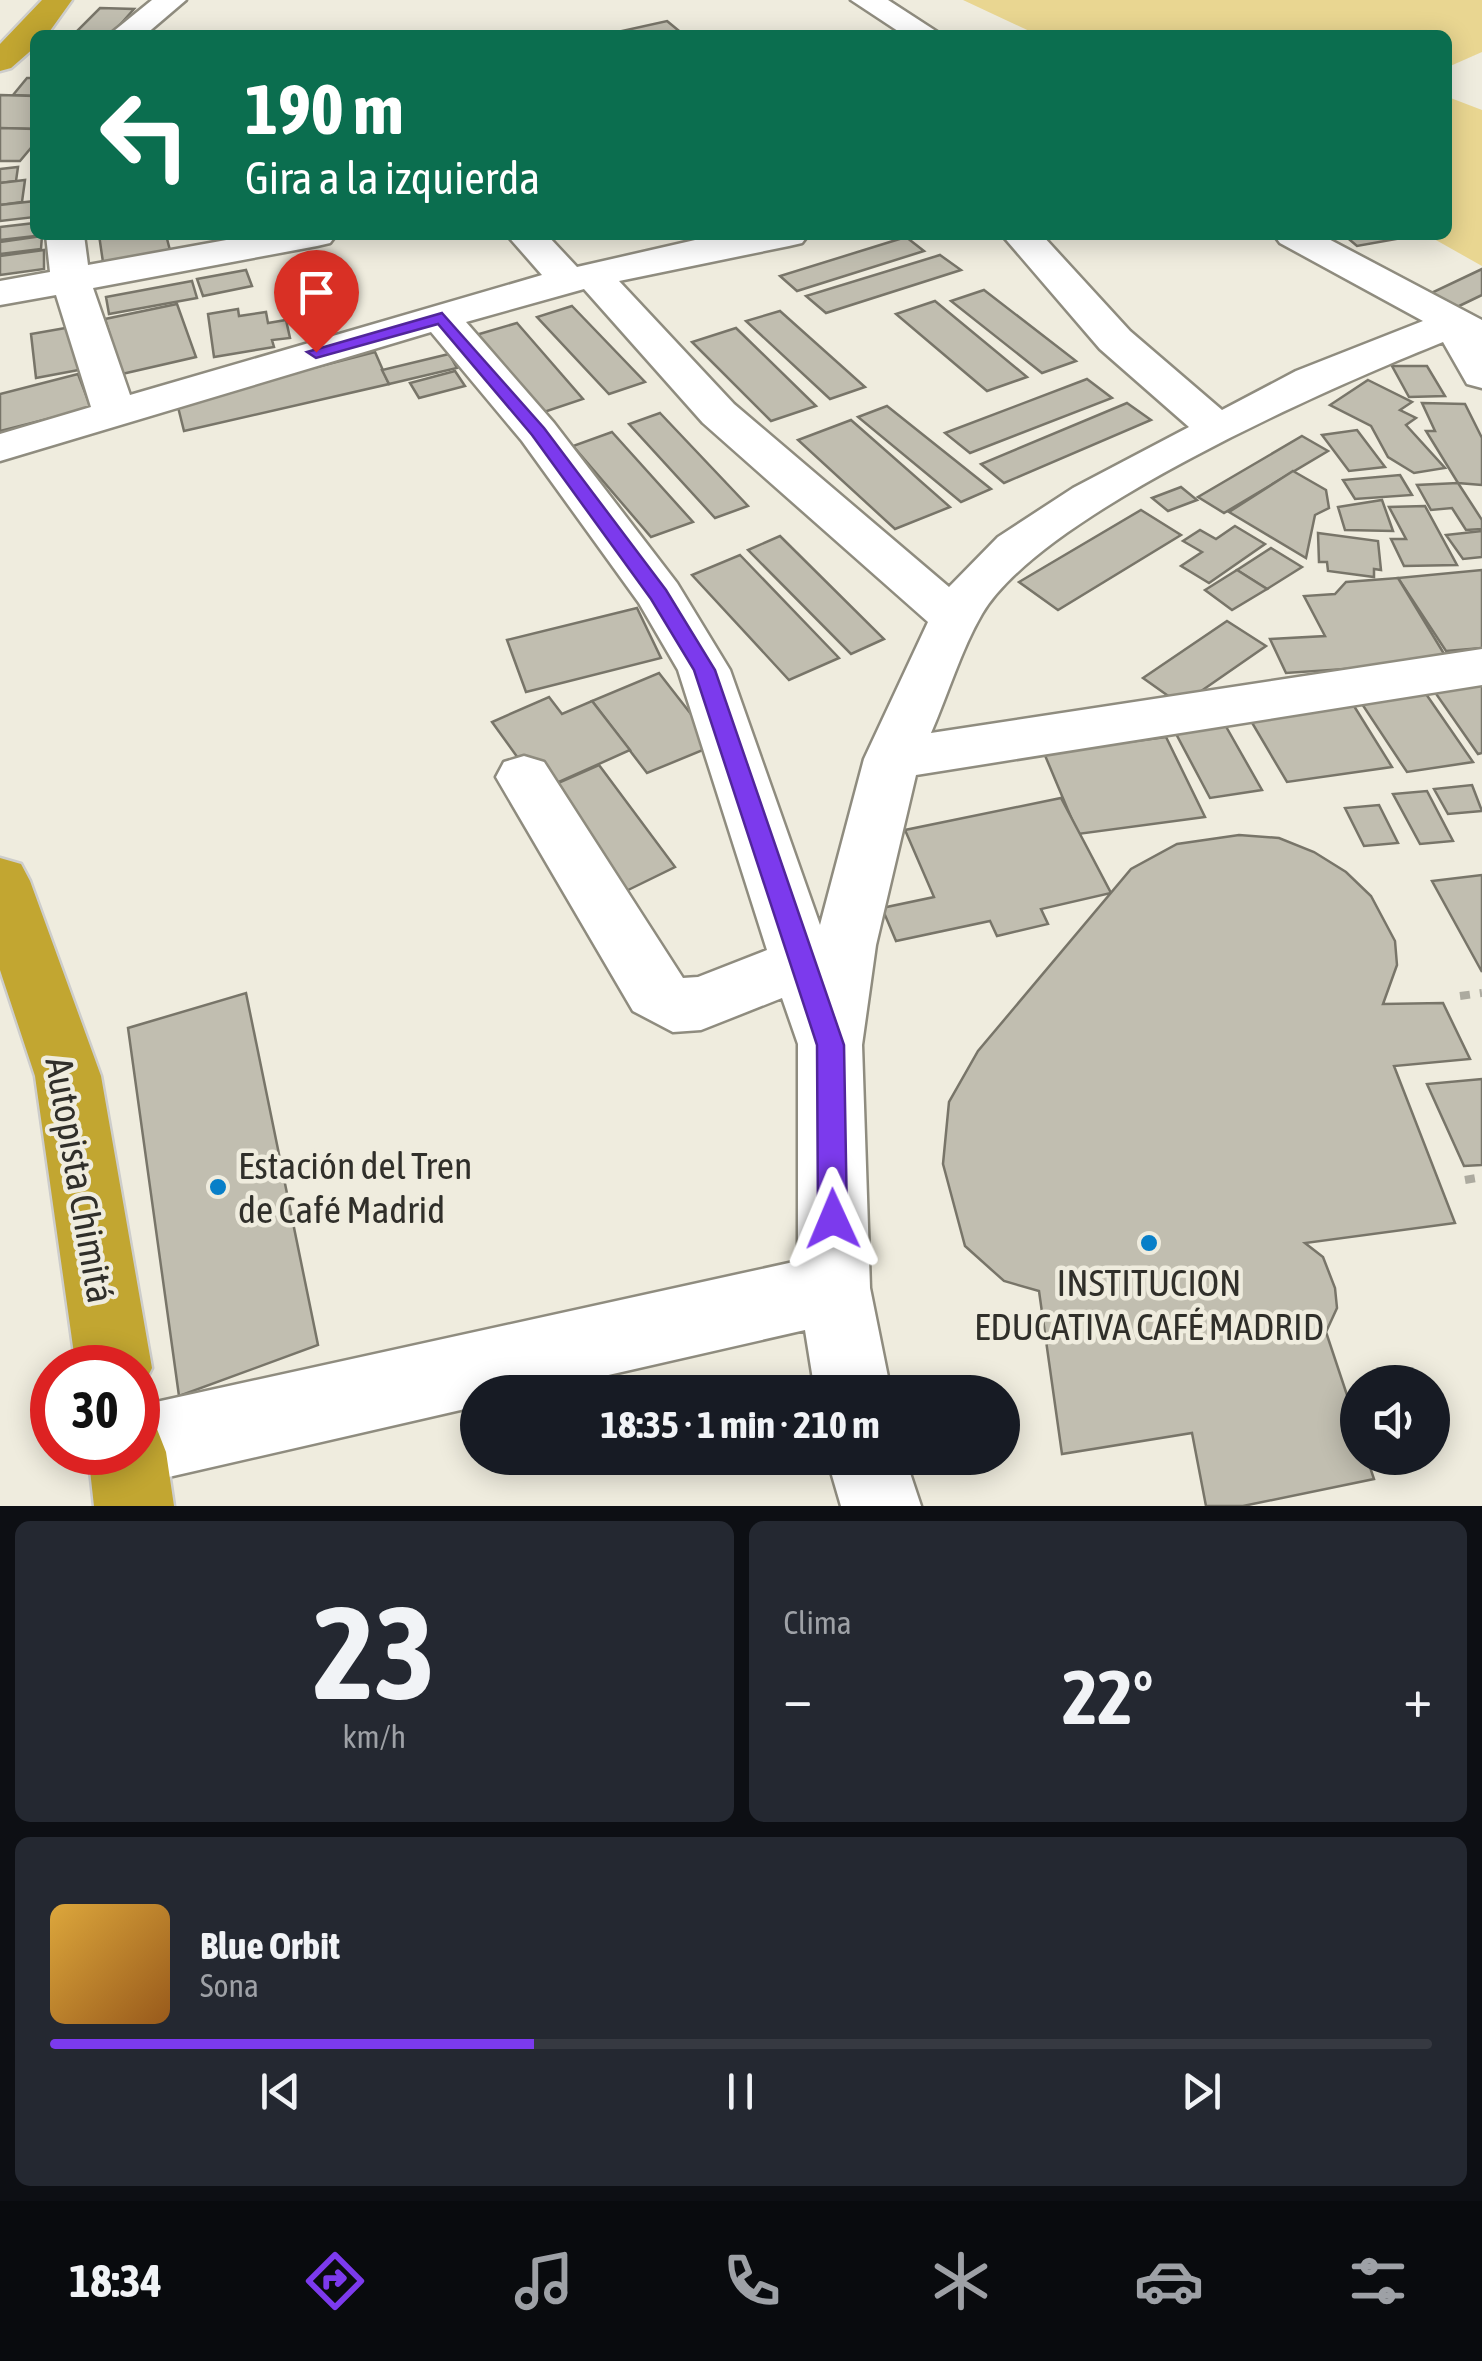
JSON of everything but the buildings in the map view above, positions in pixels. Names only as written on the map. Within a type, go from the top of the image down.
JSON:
[{"type":"highway","points":[[0,62],[57,0]]},
{"type":"highway","name":"Autopista Chimitá","points":[[0,881],[68,1076],[110,1345]]},
{"type":"highway","points":[[130,1475],[134,1506]]},
{"type":"street","points":[[132,30],[171,0]]},
{"type":"street","points":[[866,0],[911,30]]},
{"type":"street","points":[[66,240],[71,281],[114,411]]},
{"type":"street","points":[[0,293],[290,240]]},
{"type":"street","points":[[532,240],[632,325],[756,448],[955,618]]},
{"type":"street","points":[[0,448],[114,411],[581,278],[765,240]]},
{"type":"street","points":[[1025,240],[1115,340],[1216,427]]},
{"type":"street","points":[[1302,240],[1468,330],[1482,375]]},
{"type":"street","points":[[442,318],[538,432],[659,595],[704,670],[823,954],[830,1045],[834,1288],[851,1375]]},
{"type":"street","points":[[524,778],[655,992],[673,1004],[700,1003],[823,954],[892,760],[961,605],[1014,548],[1088,498],[1311,380],[1468,330]]},
{"type":"street","points":[[892,760],[1482,667]]},
{"type":"street","points":[[160,1440],[834,1288]]},
{"type":"street","points":[[872,1475],[882,1506]]},
{"type":"path","points":[[1460,996],[1482,994]]},
{"type":"path","points":[[1465,1180],[1482,1178]]},
{"type":"shaded area","points":[[963,0],[1482,0],[1482,52],[1452,65],[1452,30],[1027,30]]},
{"type":"shaded area","points":[[1452,99],[1482,110],[1482,266],[1436,240],[1452,240]]},
{"type":"place","name":"Estación del Tren de Café Madrid","points":[[218,1187]]},
{"type":"place","name":"INSTITUCION EDUCATIVA CAFÉ MADRID","points":[[1149,1243]]},
{"type":"route","points":[[316,352],[442,318],[538,432],[659,595],[704,670],[830,1045],[833,1219]]}]
